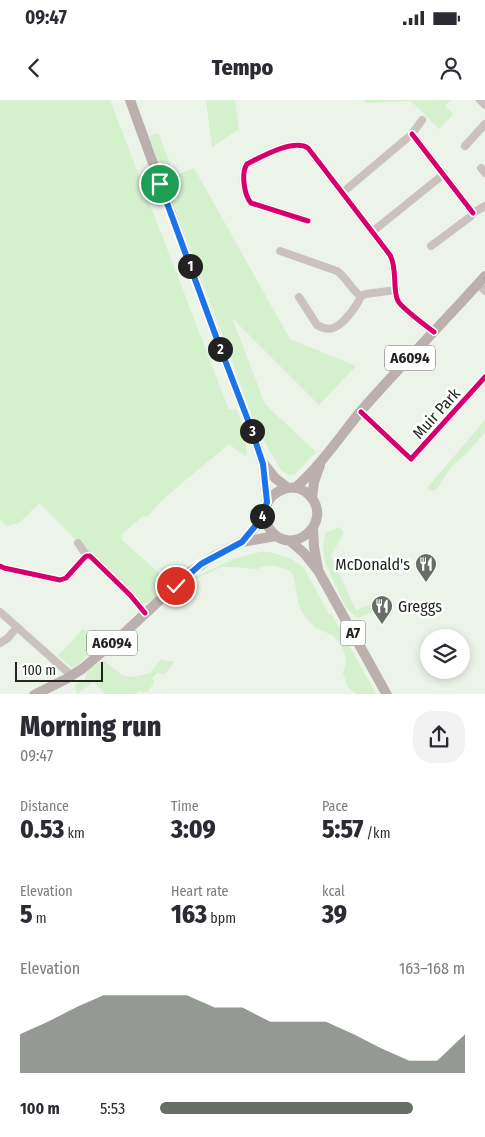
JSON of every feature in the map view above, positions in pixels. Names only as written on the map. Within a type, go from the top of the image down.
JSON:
[{"type":"main road","points":[[130,100],[263,464],[266,506],[264,516],[267,524],[276,536],[290,541],[299,539],[313,528],[317,514],[316,506],[312,498],[305,491],[292,488],[275,478],[263,464]]},
{"type":"main road","name":"A6094","points":[[292,488],[306,478],[321,462],[361,412],[434,332],[481,288],[485,276]]},
{"type":"main road","name":"A6094","points":[[312,498],[314,482],[321,462]]},
{"type":"main road","points":[[266,506],[277,492],[292,488]]},
{"type":"main road","name":"A6094","points":[[242,542],[258,523],[266,506]]},
{"type":"main road","name":"A7","points":[[313,528],[314,548],[319,572]]},
{"type":"main road","name":"A6094","points":[[34,694],[72,676],[82,669],[201,564],[242,542],[276,536]]},
{"type":"main road","name":"A7","points":[[290,541],[304,553],[319,572],[387,694]]},
{"type":"street","points":[[480,100],[485,105]]},
{"type":"street","points":[[342,193],[412,134],[422,120]]},
{"type":"street","points":[[465,143],[485,124]]},
{"type":"street","points":[[412,134],[473,213]]},
{"type":"street","points":[[303,222],[248,201],[243,175],[247,164],[276,150],[298,145],[308,148],[393,260],[396,290],[400,304],[434,332]]},
{"type":"street","points":[[372,232],[444,174]]},
{"type":"street","points":[[436,245],[473,213],[485,206]]},
{"type":"street","points":[[280,251],[337,271],[360,296]]},
{"type":"street","points":[[360,296],[396,290]]},
{"type":"street","points":[[299,297],[317,325],[321,328],[334,328],[356,308],[360,296]]},
{"type":"street","name":"Muir Park","points":[[361,412],[411,459],[485,377]]},
{"type":"street","points":[[78,543],[87,556],[93,557],[145,613]]},
{"type":"street","points":[[0,566],[60,580],[66,578],[87,556]]},
{"type":"street","points":[[0,612],[72,676]]},
{"type":"street","points":[[0,643],[8,638],[17,627]]},
{"type":"green space","points":[[0,100],[110,100],[229,410],[236,409],[242,424],[247,453],[245,456],[229,444],[163,499],[147,517],[143,516],[121,535],[121,539],[168,581],[168,585],[148,603],[140,604],[39,503],[19,523],[7,526],[0,520]]},
{"type":"green space","points":[[206,100],[235,100],[239,129],[212,147]]},
{"type":"green space","points":[[364,100],[451,100],[445,106],[453,114],[439,129],[411,101],[366,103]]},
{"type":"green space","points":[[158,133],[175,175],[194,168],[290,339],[356,366],[319,405],[232,318],[265,404],[316,452],[295,474],[288,475],[281,470],[257,429],[149,136]]},
{"type":"green space","points":[[485,420],[485,432],[466,454],[451,467],[437,489],[432,491],[427,488]]},
{"type":"green space","points":[[339,527],[344,532],[331,556],[356,610],[376,602],[392,609],[392,615],[388,616],[378,610],[357,618],[345,606],[325,562],[323,546],[325,533]]},
{"type":"green space","points":[[260,552],[270,552],[292,559],[304,568],[376,694],[357,694],[348,688],[343,673],[346,662],[344,651],[332,635],[316,628],[306,619],[299,606],[294,578],[291,572],[276,566],[265,566],[257,569],[221,567],[192,581],[191,579],[236,558]]},
{"type":"green space","points":[[83,629],[98,643],[81,662],[71,667],[58,656]]},
{"type":"green space","points":[[161,659],[173,661],[174,663],[164,675],[158,672],[152,678],[154,683],[147,692],[105,694],[94,682],[77,694],[76,684],[85,679],[88,670],[103,660],[122,675],[132,677],[150,673]]},
{"type":"cycle path","points":[[412,134],[473,213]]},
{"type":"cycle path","points":[[308,221],[251,203],[244,184],[244,173],[247,164],[286,147],[295,145],[308,148],[390,255],[394,267],[396,296],[400,304],[434,332]]},
{"type":"cycle path","points":[[361,412],[411,459],[485,377]]},
{"type":"cycle path","points":[[0,566],[60,580],[66,578],[85,557],[90,556],[130,595],[145,613]]},
{"type":"place","name":"McDonald's","points":[[426,583]]},
{"type":"place","name":"Greggs","points":[[382,625]]},
{"type":"route","points":[[160,184],[251,428],[263,464],[267,502],[261,519],[242,542],[201,564],[176,586]]}]
